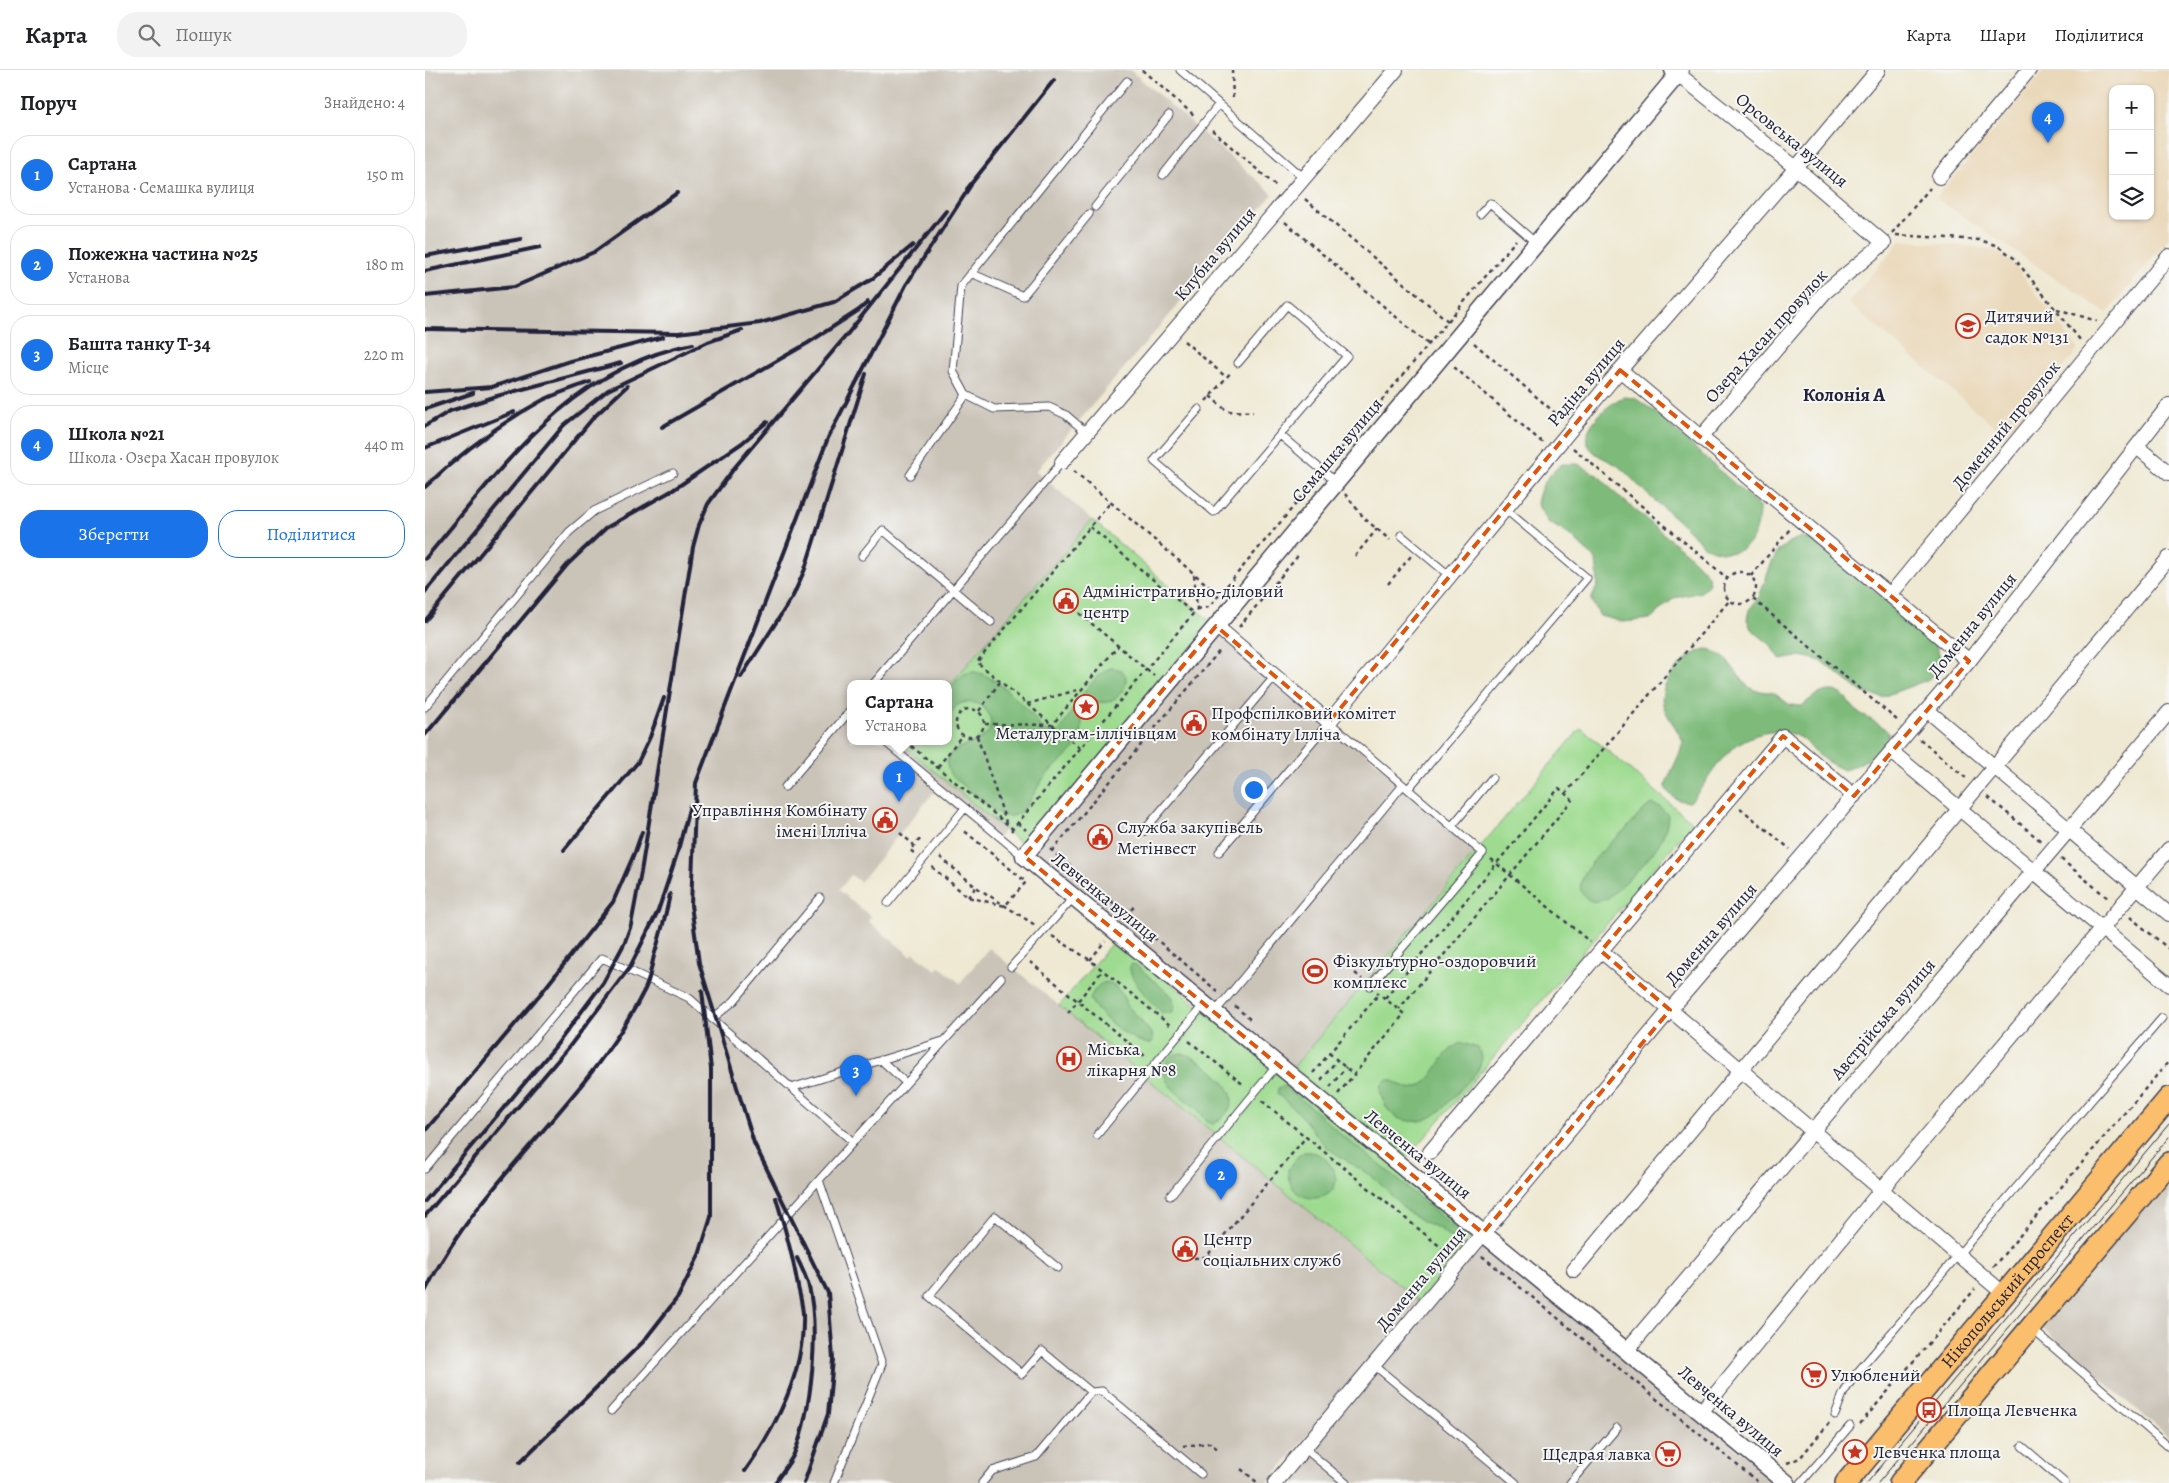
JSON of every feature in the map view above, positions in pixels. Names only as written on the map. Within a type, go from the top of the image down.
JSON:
[{"type":"main road","name":"Нікопольський проспект","points":[[1846,1483],[2169,1098]]},
{"type":"main road","points":[[1900,1483],[2169,1163]]},
{"type":"street","name":"Клубна вулиця","points":[[1062,462],[1396,70]]},
{"type":"street","name":"Радіна вулиця","points":[[1329,722],[1572,427],[1796,168],[1878,70]]},
{"type":"street","points":[[1939,177],[2029,70]]},
{"type":"street","name":"Орсовська вулиця","points":[[1678,71],[1884,243]]},
{"type":"street","name":"Семашка вулиця","points":[[1024,856],[1678,71]]},
{"type":"street","name":"Озера Хасан провулок","points":[[1701,437],[1825,292],[1884,243]]},
{"type":"street","name":"Доменний провулок","points":[[1890,595],[2169,256]]},
{"type":"street","points":[[1620,370],[1969,661]]},
{"type":"street","name":"Доменна вулиця","points":[[1275,1483],[1670,1010],[1969,661],[2169,405]]},
{"type":"street","points":[[2137,447],[2169,473]]},
{"type":"street","points":[[1574,1270],[2169,558]]},
{"type":"street","points":[[1216,626],[1329,722]]},
{"type":"street","points":[[1927,710],[2169,914]]},
{"type":"street","name":"Австрійська вулиця","points":[[1626,1351],[2169,712]]},
{"type":"street","points":[[1430,1152],[1783,736],[1854,796]]},
{"type":"street","points":[[1892,752],[2169,985]]},
{"type":"street","points":[[1701,1412],[1882,1189],[2169,849]]},
{"type":"street","name":"Левченка вулиця","points":[[1024,856],[1787,1483]]},
{"type":"street","points":[[1601,951],[2004,1294]]},
{"type":"lane","points":[[1180,70],[1304,178]]},
{"type":"lane","points":[[1087,433],[1066,415],[1049,407],[994,409],[966,395],[953,371],[961,286],[1127,81]]},
{"type":"lane","points":[[1163,175],[1219,104]]},
{"type":"lane","points":[[1095,207],[1169,115]]},
{"type":"lane","points":[[1480,214],[1490,203],[1536,243]]},
{"type":"lane","points":[[971,273],[1023,296],[1089,214]]},
{"type":"lane","points":[[1199,409],[1154,461],[1214,512],[1347,356],[1287,305],[1238,363]]},
{"type":"lane","points":[[910,474],[966,395]]},
{"type":"lane","points":[[1280,435],[1336,482]]},
{"type":"lane","points":[[877,680],[1062,462]]},
{"type":"lane","points":[[425,707],[569,532],[594,511],[673,473]]},
{"type":"lane","points":[[1097,1135],[1180,1033],[1209,1008],[1587,578],[1505,509]]},
{"type":"lane","points":[[862,556],[883,530],[991,622]]},
{"type":"lane","points":[[1401,535],[1450,576]]},
{"type":"lane","points":[[1141,833],[1275,676]]},
{"type":"lane","points":[[785,787],[847,715]]},
{"type":"lane","points":[[1219,852],[1329,722],[1483,853],[1370,986]]},
{"type":"lane","points":[[889,745],[1024,856]]},
{"type":"lane","points":[[1452,826],[1492,778]]},
{"type":"lane","points":[[888,903],[965,808]]},
{"type":"lane","points":[[1011,966],[1074,897]]},
{"type":"lane","points":[[712,1019],[734,1002],[820,898]]},
{"type":"lane","points":[[425,1169],[602,958],[689,998],[853,1142]]},
{"type":"lane","points":[[611,1411],[1001,978]]},
{"type":"lane","points":[[1835,1415],[1843,1394],[1855,1375],[2162,1018]]},
{"type":"lane","points":[[791,1088],[945,1040]]},
{"type":"lane","points":[[881,1060],[906,1083]]},
{"type":"lane","points":[[1170,1196],[1278,1064]]},
{"type":"lane","points":[[819,1180],[882,1364],[833,1483]]},
{"type":"lane","points":[[1058,1268],[995,1216],[929,1296],[1022,1374],[1042,1351],[1091,1392]]},
{"type":"lane","points":[[2031,1328],[2169,1447]]},
{"type":"lane","points":[[1374,1365],[1516,1483]]},
{"type":"lane","points":[[982,1483],[992,1471],[1037,1457],[1091,1392],[1102,1391],[1201,1474]]},
{"type":"lane","points":[[1570,1483],[1617,1428]]},
{"type":"lane","points":[[1801,1483],[1852,1428]]},
{"type":"lane","points":[[2022,1446],[2065,1483]]},
{"type":"lane","points":[[1304,1448],[1346,1483]]},
{"type":"path","points":[[1143,70],[1204,123],[1448,321],[1572,427]]},
{"type":"path","points":[[1232,70],[1233,116]]},
{"type":"path","points":[[1939,177],[1891,235],[1980,240],[1998,246],[2014,258],[2090,352]]},
{"type":"path","points":[[1274,213],[1553,451]]},
{"type":"path","points":[[1004,840],[1193,613],[1197,609],[1209,608],[1523,232]]},
{"type":"path","points":[[2055,309],[2112,325]]},
{"type":"path","points":[[1173,332],[1226,377]]},
{"type":"path","points":[[1199,409],[1238,363]]},
{"type":"path","points":[[1210,396],[1227,411],[1253,412]]},
{"type":"path","points":[[1577,451],[1727,578]]},
{"type":"path","points":[[1062,462],[1219,595]]},
{"type":"path","points":[[1336,482],[1365,519],[1391,540]]},
{"type":"path","points":[[1080,748],[977,662],[1110,503]]},
{"type":"path","points":[[1751,576],[1799,518]]},
{"type":"path","points":[[1090,527],[1193,613]]},
{"type":"path","points":[[1355,556],[1377,529]]},
{"type":"path","points":[[1388,584],[1417,549]]},
{"type":"path","points":[[1404,552],[1417,563]]},
{"type":"path","points":[[1052,851],[1297,556]]},
{"type":"path","points":[[1738,572],[1751,576],[1756,587],[1753,599],[1741,605],[1729,601],[1723,590],[1727,578],[1738,572]]},
{"type":"path","points":[[1194,574],[1197,609]]},
{"type":"path","points":[[1753,599],[1909,731]]},
{"type":"path","points":[[1565,794],[1729,601]]},
{"type":"path","points":[[1079,613],[1166,686]]},
{"type":"path","points":[[1052,725],[1118,646]]},
{"type":"path","points":[[979,711],[1001,682]]},
{"type":"path","points":[[1027,704],[1083,689]]},
{"type":"path","points":[[968,708],[979,711],[985,724],[984,729],[977,736],[967,737],[962,734],[956,725],[959,714],[968,708]]},
{"type":"path","points":[[985,724],[1052,725]]},
{"type":"path","points":[[937,767],[962,734]]},
{"type":"path","points":[[977,736],[1007,824]]},
{"type":"path","points":[[910,745],[1013,829]]},
{"type":"path","points":[[1385,998],[1559,788],[1572,800],[1399,1009]]},
{"type":"path","points":[[1730,799],[1800,859]]},
{"type":"path","points":[[954,822],[1026,882],[1005,906]]},
{"type":"path","points":[[900,833],[914,845]]},
{"type":"path","points":[[1005,906],[968,897],[910,850],[919,840],[976,887],[1103,970],[1459,1262]]},
{"type":"path","points":[[1483,853],[1601,951]]},
{"type":"path","points":[[968,897],[976,887]]},
{"type":"path","points":[[1021,955],[1154,1064]]},
{"type":"path","points":[[1068,1013],[1103,970]]},
{"type":"path","points":[[1313,1073],[1379,993]]},
{"type":"path","points":[[1338,1094],[1404,1014]]},
{"type":"path","points":[[1329,1053],[1355,1074]]},
{"type":"path","points":[[1321,1080],[1337,1060]]},
{"type":"path","points":[[1852,1428],[1985,1277],[2169,1061]]},
{"type":"path","points":[[1330,1087],[1346,1067]]},
{"type":"path","points":[[1195,1258],[1206,1257],[1307,1137]]},
{"type":"path","points":[[1479,1253],[1759,1483]]},
{"type":"path","points":[[1786,1463],[1799,1458],[1835,1415]]},
{"type":"path","points":[[1170,1447],[1210,1443],[1220,1451]]},
{"type":"path","points":[[1241,1469],[1259,1483]]},
{"type":"highlighted area","points":[[1620,370],[1969,661],[1854,796],[1783,736],[1601,951],[1670,1010],[1483,1233],[1024,856],[1216,626],[1329,722]]},
{"type":"shaded area","points":[[425,70],[1130,70],[1273,194],[1036,471],[1092,520],[952,682],[952,680],[847,680],[847,745],[902,745],[1005,830],[995,841],[934,792],[860,882],[851,875],[839,890],[871,917],[868,921],[911,956],[914,953],[936,970],[939,966],[960,983],[989,948],[1419,1301],[1268,1483],[425,1483]]},
{"type":"shaded area","points":[[2045,70],[2169,70],[2169,238],[2107,313],[1936,198]]},
{"type":"shaded area","name":"Дитячий садок №131","points":[[1901,240],[1994,249],[2013,263],[2078,349],[2006,436],[1848,303]]},
{"type":"shaded area","points":[[1216,626],[1478,848],[1291,1070],[1027,853]]},
{"type":"shaded area","points":[[2169,1174],[2169,1437],[2041,1327]]},
{"type":"shaded area","points":[[1484,1241],[1779,1483],[1282,1483]]},
{"type":"green space","points":[[1623,397],[1635,398],[1655,412],[1759,506],[1756,530],[1752,540],[1745,547],[1728,553],[1704,546],[1621,468],[1592,450],[1587,442],[1587,436],[1593,422],[1611,404]]},
{"type":"green space","points":[[1562,464],[1578,464],[1600,477],[1616,494],[1690,556],[1708,575],[1709,584],[1701,592],[1674,598],[1650,619],[1623,622],[1600,616],[1591,600],[1598,584],[1596,560],[1571,536],[1548,522],[1537,504],[1545,481]]},
{"type":"green space","points":[[1092,520],[1216,626],[1029,850],[902,745],[952,745],[952,682]]},
{"type":"green space","points":[[1801,537],[1813,541],[1830,552],[1934,643],[1940,656],[1939,671],[1927,680],[1882,697],[1863,693],[1821,661],[1801,656],[1781,660],[1771,645],[1751,629],[1747,619],[1749,610],[1759,597],[1778,551],[1789,542]]},
{"type":"green space","points":[[1712,650],[1727,660],[1746,685],[1754,690],[1774,693],[1790,705],[1802,706],[1816,695],[1833,691],[1844,696],[1857,711],[1889,733],[1881,747],[1871,757],[1844,770],[1821,757],[1804,740],[1789,733],[1770,732],[1750,737],[1729,751],[1690,802],[1678,800],[1665,787],[1683,742],[1665,709],[1662,696],[1669,679],[1682,662],[1698,651]]},
{"type":"green space","points":[[1110,668],[1119,669],[1124,673],[1126,678],[1123,691],[1112,700],[1104,702],[1091,701],[1086,705],[1082,714],[1082,731],[1075,747],[1044,778],[1026,806],[1019,813],[1005,816],[999,813],[985,804],[950,774],[947,764],[949,756],[954,751],[979,740],[986,735],[990,728],[991,720],[988,713],[978,704],[964,703],[957,705],[952,711],[952,686],[964,674],[975,672],[992,679],[1018,700],[1044,729],[1056,734],[1063,727],[1088,687],[1104,671]]},
{"type":"green space","points":[[1581,728],[1693,823],[1404,1162],[1291,1070]]},
{"type":"green space","points":[[1651,804],[1660,807],[1668,815],[1666,827],[1654,851],[1646,862],[1607,899],[1590,901],[1585,897],[1581,889],[1586,870]]},
{"type":"green space","points":[[1116,938],[1475,1233],[1419,1301],[1059,1006]]},
{"type":"green space","points":[[1132,964],[1136,965],[1171,996],[1175,1006],[1172,1013],[1162,1013],[1142,991],[1130,971]]},
{"type":"green space","points":[[1107,982],[1114,985],[1121,993],[1128,1006],[1152,1034],[1153,1041],[1150,1044],[1125,1034],[1107,1020],[1094,1005],[1090,999],[1093,993],[1098,986]]},
{"type":"green space","points":[[1462,1043],[1478,1048],[1482,1058],[1481,1062],[1473,1077],[1437,1114],[1430,1118],[1414,1121],[1400,1119],[1391,1113],[1385,1104],[1381,1092],[1381,1087],[1386,1080],[1411,1088],[1422,1085],[1428,1080],[1448,1052]]},
{"type":"green space","points":[[1182,1053],[1196,1059],[1212,1071],[1226,1085],[1230,1092],[1232,1103],[1230,1107],[1221,1119],[1214,1124],[1207,1121],[1197,1109],[1174,1090],[1165,1078],[1164,1071],[1167,1061],[1172,1056]]},
{"type":"green space","points":[[1282,1086],[1302,1100],[1455,1228],[1458,1234],[1455,1238],[1450,1238],[1440,1229],[1422,1221],[1407,1211],[1374,1178],[1326,1147],[1299,1113],[1277,1094],[1278,1088]]},
{"type":"green space","points":[[1304,1152],[1317,1154],[1328,1162],[1335,1175],[1335,1186],[1329,1194],[1319,1198],[1308,1198],[1298,1193],[1291,1184],[1288,1170],[1298,1156]]},
{"type":"tram line","points":[[1867,1483],[2169,1124]]},
{"type":"tram line","points":[[1878,1483],[2169,1137]]},
{"type":"railway","points":[[967,189],[1054,80]]},
{"type":"railway","points":[[804,1483],[828,1414],[833,1359],[828,1293],[754,1143],[699,963],[691,905],[696,783],[828,438],[906,285],[971,185]]},
{"type":"railway","points":[[425,296],[514,287],[594,252],[677,193]]},
{"type":"railway","points":[[425,1201],[555,1047],[603,983],[624,944],[631,925],[641,872],[693,547],[699,525],[708,504],[735,467],[845,337],[946,211]]},
{"type":"railway","points":[[425,256],[521,239]]},
{"type":"railway","points":[[425,329],[678,333],[760,323],[834,302],[872,279],[913,245]]},
{"type":"railway","points":[[425,271],[540,247]]},
{"type":"railway","points":[[662,427],[808,343],[859,310],[868,302]]},
{"type":"railway","points":[[425,592],[564,425],[608,390],[708,342],[742,330]]},
{"type":"railway","points":[[425,392],[492,387],[570,361],[663,337]]},
{"type":"railway","points":[[425,559],[511,458],[541,427],[574,399],[609,375],[649,356],[693,344]]},
{"type":"railway","points":[[425,426],[450,411],[497,396],[621,363]]},
{"type":"railway","points":[[741,677],[793,596],[805,569],[866,374]]},
{"type":"railway","points":[[425,487],[466,451],[511,419],[543,400],[590,382]]},
{"type":"railway","points":[[425,621],[593,418],[627,386]]},
{"type":"railway","points":[[425,409],[473,393]]},
{"type":"railway","points":[[425,448],[514,412]]},
{"type":"railway","points":[[425,735],[568,564],[606,528],[673,490],[742,443],[767,422]]},
{"type":"railway","points":[[564,850],[638,762],[650,737],[664,698]]},
{"type":"railway","points":[[425,1216],[569,1047],[630,967],[658,911],[677,854],[690,805]]},
{"type":"railway","points":[[425,1131],[542,992],[613,902],[642,832]]},
{"type":"railway","points":[[425,1292],[448,1251],[475,1212],[595,1068],[622,1030],[647,985],[670,894]]},
{"type":"railway","points":[[520,1462],[643,1342],[678,1297],[699,1255],[711,1217],[711,1069],[702,991]]},
{"type":"railway","points":[[745,1471],[768,1435],[787,1397],[794,1377],[802,1335],[803,1313],[801,1300],[786,1231],[776,1198]]},
{"type":"railway","points":[[775,1483],[794,1454],[810,1393],[814,1345],[812,1301],[808,1283],[797,1258]]},
{"type":"place","name":"Школа №21","points":[[2048,143]]},
{"type":"place","name":"Дитячий садок №131","points":[[1968,326]]},
{"type":"place","name":"Адміністративно-діловий центр","points":[[1066,601]]},
{"type":"place","name":"Металургам-іллічівцям","points":[[1086,707]]},
{"type":"place","name":"Профспілковий комітет комбінату Ілліча","points":[[1194,723]]},
{"type":"place","name":"Сартана","points":[[899,802]]},
{"type":"place","name":"Управління Комбінату імені Ілліча","points":[[885,820]]},
{"type":"place","name":"Служба закупівель Метінвест","points":[[1100,837]]},
{"type":"place","name":"Фізкультурно-оздоровчий комплекс","points":[[1315,971]]},
{"type":"place","name":"Міська лікарня №8","points":[[1069,1059]]},
{"type":"place","name":"Башта танку Т-34","points":[[856,1096]]},
{"type":"place","name":"Пожежна частина №25","points":[[1221,1200]]},
{"type":"place","name":"Центр соціальних служб","points":[[1185,1249]]},
{"type":"place","name":"Улюблений","points":[[1814,1375]]},
{"type":"place","name":"Площа Левченка","points":[[1929,1410]]},
{"type":"place","name":"Левченка площа","points":[[1855,1452]]},
{"type":"place","name":"Щедрая лавка","points":[[1668,1454]]},
{"type":"district","name":"Колонія А","points":[[1844,395]]}]
